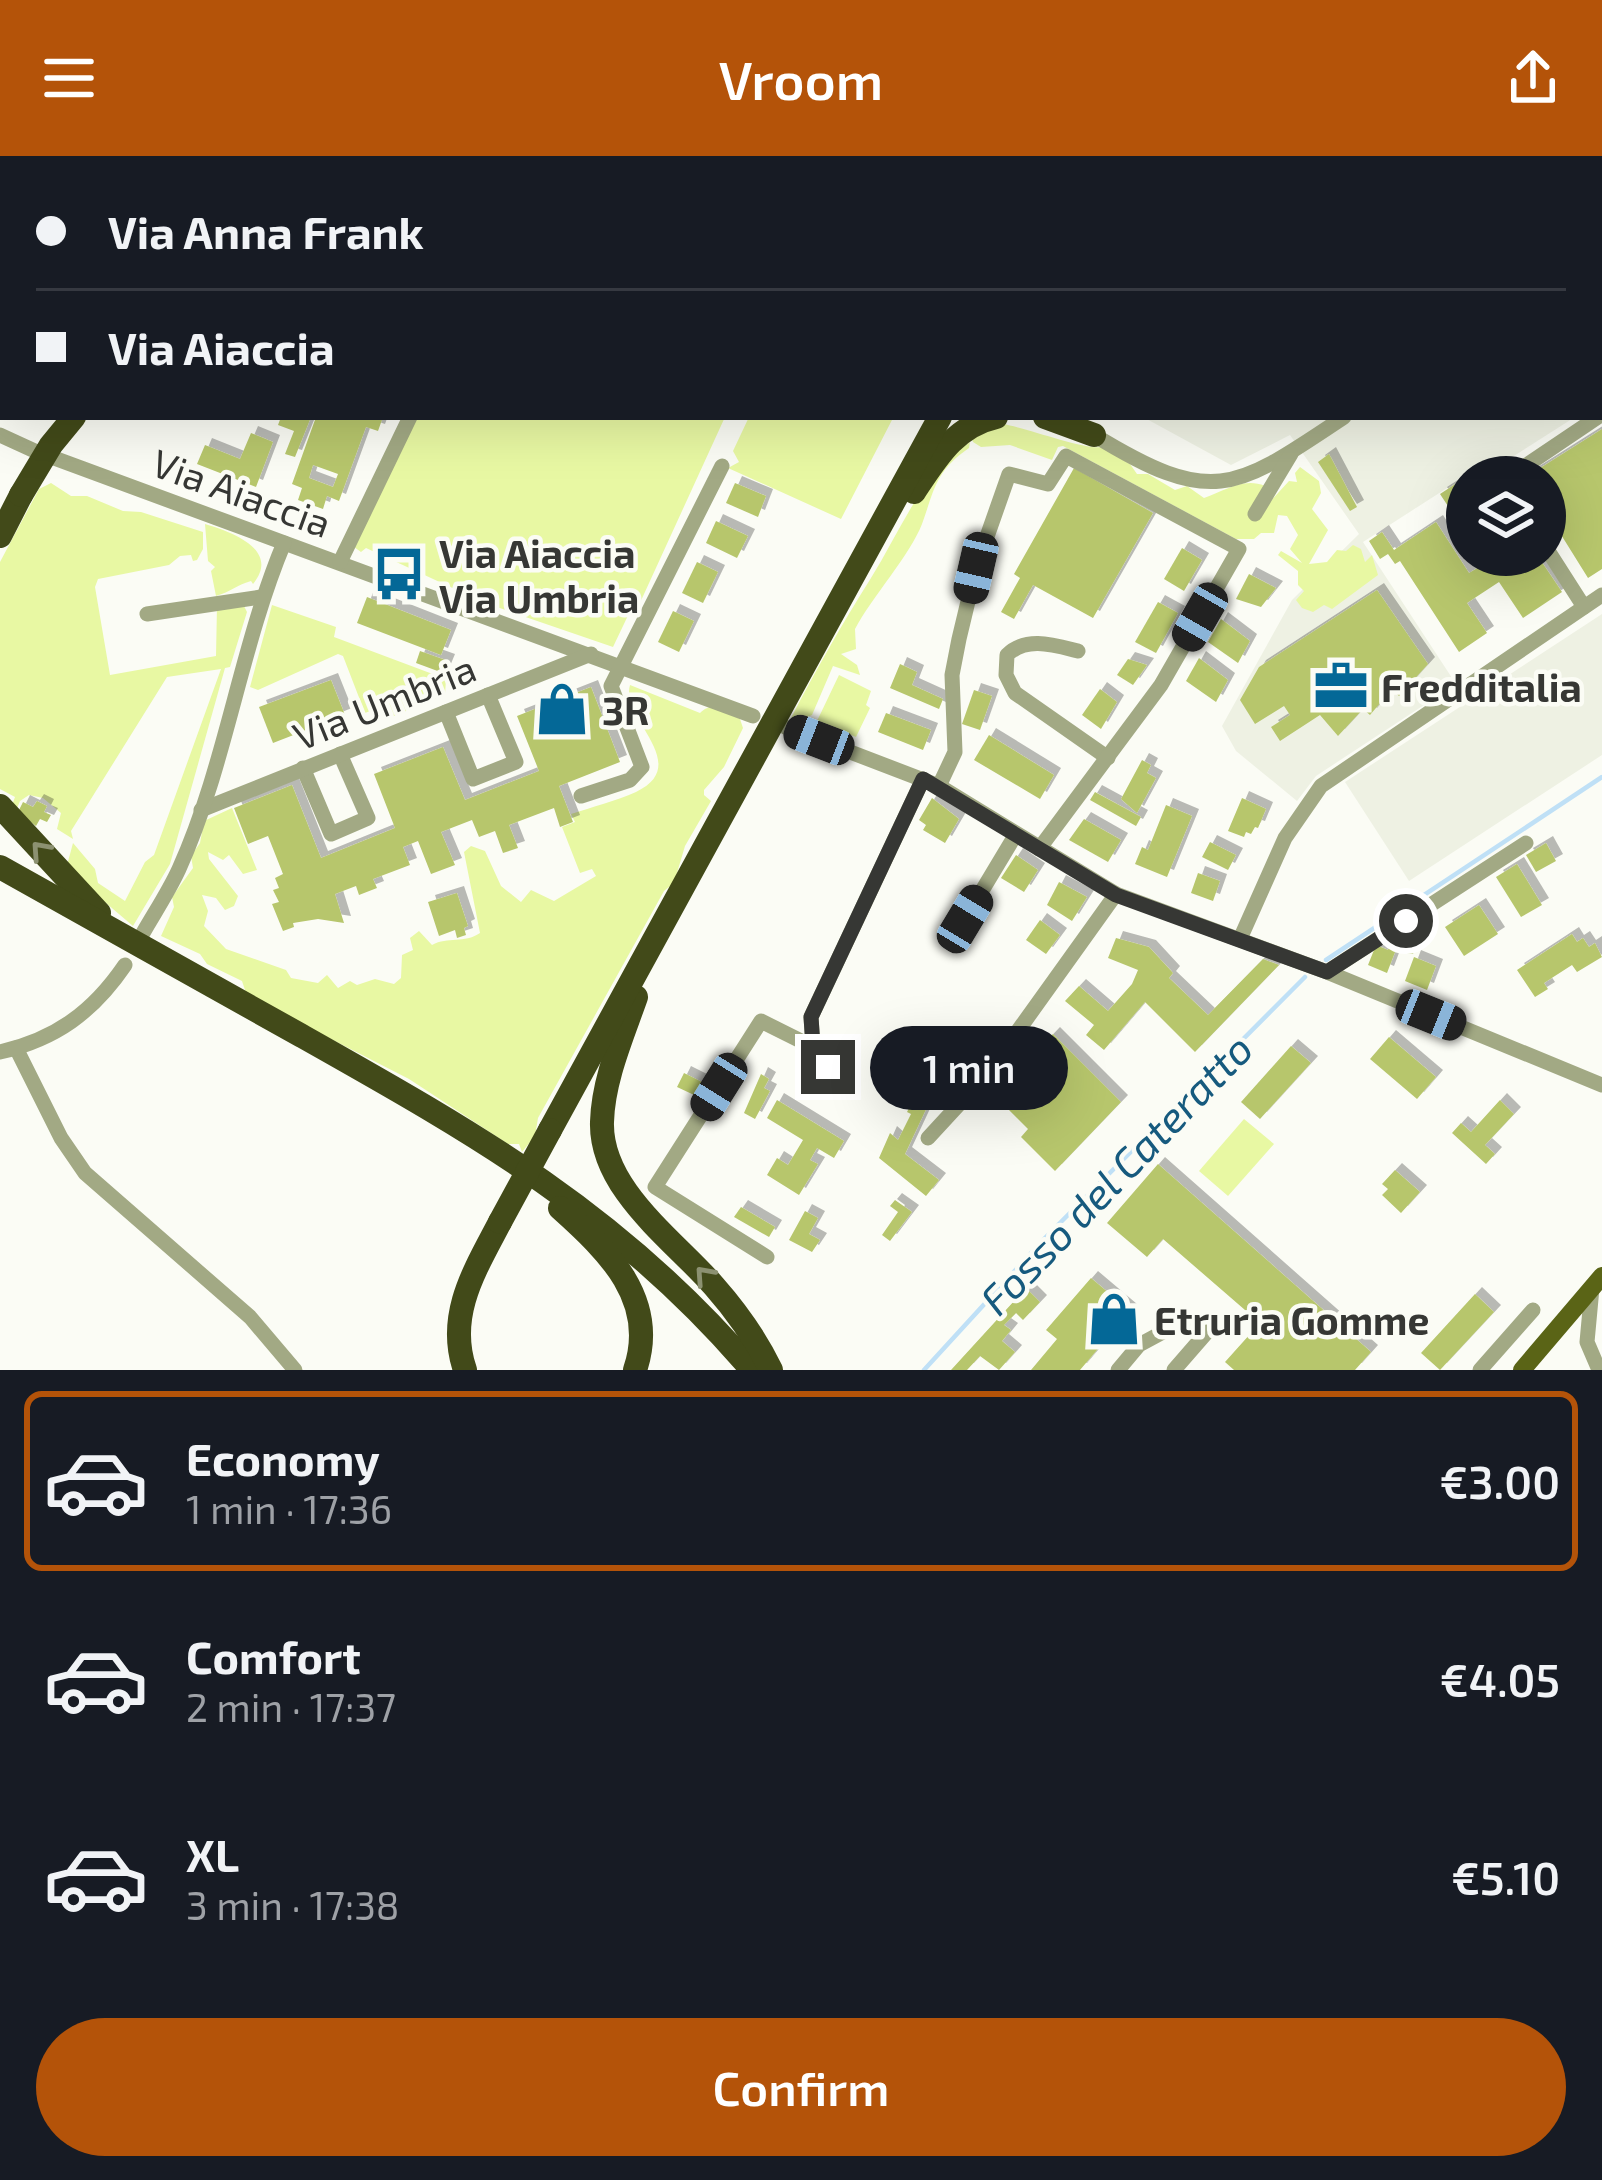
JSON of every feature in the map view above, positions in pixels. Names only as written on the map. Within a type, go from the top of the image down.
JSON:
[{"type":"highway","points":[[0,536],[51,445],[72,420]]},
{"type":"highway","points":[[465,1370],[457,1338],[458,1316],[500,1222],[934,420]]},
{"type":"highway","points":[[853,576],[954,437],[986,420]]},
{"type":"highway","points":[[1053,420],[1094,435]]},
{"type":"highway","points":[[1074,420],[1094,435]]},
{"type":"highway","points":[[0,806],[100,914],[539,1176],[666,1278],[752,1370]]},
{"type":"highway","points":[[0,868],[143,940]]},
{"type":"highway","points":[[0,886],[186,983],[283,1025]]},
{"type":"highway","points":[[662,926],[612,1068],[603,1112],[604,1146],[630,1196],[748,1327],[771,1370]]},
{"type":"highway","points":[[455,1124],[561,1209],[620,1270],[640,1313],[642,1338],[635,1370]]},
{"type":"main road","points":[[1522,1370],[1597,1282]]},
{"type":"street","name":"Via Aiaccia","points":[[340,562],[409,420]]},
{"type":"street","points":[[1094,435],[1154,468],[1197,483],[1219,485],[1255,475],[1340,420]]},
{"type":"street","points":[[1540,456],[1594,420]]},
{"type":"street","name":"Via Aiaccia","points":[[0,435],[753,716]]},
{"type":"street","points":[[1256,514],[1292,452]]},
{"type":"street","points":[[813,1046],[811,1017],[931,783],[955,752],[952,675],[976,568],[1009,473],[1048,484],[1066,456],[1239,549],[1161,685],[1039,850]]},
{"type":"street","points":[[581,796],[630,780],[642,767],[611,686],[722,466]]},
{"type":"street","points":[[143,940],[179,870],[201,809],[261,597],[284,543]]},
{"type":"street","points":[[1564,576],[1584,607]]},
{"type":"street","points":[[1240,939],[1285,838],[1321,786],[1602,596]]},
{"type":"street","points":[[147,614],[261,597]]},
{"type":"street","points":[[1078,651],[1046,644],[1017,646],[1007,655],[1006,675],[1015,693],[1108,758]]},
{"type":"street","name":"Via Umbria","points":[[201,809],[591,654]]},
{"type":"street","points":[[446,712],[473,779],[516,762],[488,694]]},
{"type":"street","points":[[784,727],[931,783],[1116,895],[1327,972],[1602,1085]]},
{"type":"street","points":[[303,768],[331,834],[368,818],[340,754]]},
{"type":"street","points":[[965,919],[1016,834]]},
{"type":"street","points":[[1327,972],[1526,843]]},
{"type":"street","points":[[928,1138],[987,1074],[1116,895]]},
{"type":"street","points":[[125,965],[84,1015],[50,1037],[8,1050],[85,1173],[250,1317],[296,1370]]},
{"type":"street","points":[[767,1257],[656,1187],[761,1021],[813,1046],[842,1087]]},
{"type":"street","points":[[1585,1370],[1597,1282]]},
{"type":"street","points":[[1480,1370],[1533,1310]]},
{"type":"street","points":[[1118,1370],[1138,1346],[1189,1318],[1207,1332],[1174,1370]]},
{"type":"street","points":[[1587,1342],[1599,1370]]},
{"type":"shaded area","points":[[1148,420],[1570,420],[1514,456],[1446,456],[1446,489],[1363,542],[1456,684],[1316,776],[1297,801],[1236,751],[1222,726],[1292,600],[1359,534],[1290,435],[1231,465]]},
{"type":"shaded area","points":[[1602,614],[1602,755],[1409,881],[1345,782]]},
{"type":"green space","points":[[413,420],[724,420],[639,605],[633,605],[613,647],[485,603],[366,548],[361,552],[354,547]]},
{"type":"green space","points":[[748,420],[892,420],[841,519],[728,468],[739,462],[733,451]]},
{"type":"green space","points":[[1003,424],[1101,447],[1130,464],[1137,474],[1148,474],[1175,490],[1187,486],[1204,498],[1249,483],[1265,486],[1267,505],[1289,481],[1297,482],[1295,473],[1300,467],[1319,481],[1321,493],[1312,509],[1328,530],[1309,564],[1327,562],[1337,550],[1346,551],[1353,545],[1361,549],[1365,562],[1372,555],[1378,575],[1332,609],[1324,605],[1313,612],[1302,608],[1296,600],[1304,591],[1298,585],[1298,571],[1278,555],[1281,551],[1302,563],[1290,549],[1298,535],[1287,516],[1278,515],[1274,533],[1236,539],[1063,446],[1052,460],[1010,445],[981,447],[973,442]]},
{"type":"green space","points":[[970,442],[942,473],[916,536],[855,629],[856,649],[841,654],[857,665],[860,675],[833,666],[812,715],[793,723],[791,718],[810,682],[913,504],[938,470]]},
{"type":"green space","points":[[51,483],[71,496],[87,496],[123,511],[141,512],[203,532],[197,560],[180,556],[169,565],[98,579],[95,587],[110,675],[216,656],[217,606],[244,606],[247,612],[230,667],[225,668],[170,864],[133,926],[66,869],[73,843],[95,869],[98,883],[125,901],[145,862],[154,855],[221,669],[167,677],[71,831],[73,839],[57,829],[61,813],[43,798],[29,795],[15,813],[11,808],[15,797],[0,789],[0,562],[39,489]]},
{"type":"green space","points":[[205,524],[228,532],[257,552],[260,572],[253,584],[216,596]]},
{"type":"green space","points":[[272,605],[336,627],[334,637],[446,679],[445,695],[384,720],[378,708],[365,713],[343,656],[338,654],[258,690],[250,687]]},
{"type":"green space","points":[[839,675],[871,691],[866,705],[870,708],[856,737],[817,721]]},
{"type":"green space","points":[[630,685],[700,713],[709,707],[724,709],[739,716],[743,728],[724,767],[704,790],[711,801],[685,846],[674,883],[664,891],[538,1118],[535,1136],[522,1152],[519,1144],[508,1144],[409,1079],[247,996],[242,981],[161,936],[174,907],[172,897],[193,868],[191,856],[200,843],[204,821],[232,808],[257,870],[243,874],[229,855],[223,860],[208,852],[238,896],[234,906],[225,910],[216,898],[202,895],[208,911],[204,926],[226,949],[286,970],[291,978],[318,983],[327,975],[338,988],[350,981],[357,985],[375,979],[394,984],[401,978],[402,955],[413,950],[410,938],[419,931],[432,945],[480,933],[464,852],[471,846],[485,851],[501,886],[521,902],[531,890],[554,901],[596,876],[592,869],[580,873],[562,827],[575,822],[571,814],[636,792],[652,781],[658,768],[657,755],[630,698]]},
{"type":"green space","points":[[1244,1119],[1274,1144],[1228,1196],[1199,1171]]},
{"type":"building","points":[[280,420],[310,420],[295,457],[285,454],[294,431],[278,425]]},
{"type":"building","points":[[315,420],[382,420],[378,431],[366,427],[339,501],[327,496],[323,509],[298,500],[302,488],[292,484]],"holes":[[[313,465],[338,474],[333,487],[309,478]]]},
{"type":"building","points":[[1602,429],[1602,569],[1588,578],[1566,543],[1566,456],[1559,456]]},
{"type":"building","points":[[251,433],[273,442],[256,487],[197,464],[205,445],[240,459]]},
{"type":"building","points":[[1329,454],[1357,507],[1350,511],[1318,462]]},
{"type":"building","points":[[1074,468],[1153,513],[1093,618],[1033,585],[1014,619],[1001,612],[1020,578],[1014,574]]},
{"type":"building","points":[[735,483],[766,496],[758,517],[726,503]]},
{"type":"building","points":[[716,521],[748,536],[737,558],[706,543]]},
{"type":"building","points":[[1436,522],[1446,537],[1446,576],[1551,576],[1562,592],[1523,618],[1499,582],[1467,603],[1487,633],[1459,652],[1400,561],[1395,564],[1388,554],[1380,559],[1369,541],[1382,532],[1394,550]]},
{"type":"building","points":[[1182,548],[1202,560],[1184,591],[1164,579]]},
{"type":"building","points":[[697,562],[718,572],[703,603],[682,593]]},
{"type":"building","points":[[1249,574],[1276,588],[1261,607],[1236,599]]},
{"type":"building","points":[[1377,590],[1428,664],[1399,696],[1392,689],[1370,715],[1363,709],[1338,736],[1320,715],[1280,741],[1271,727],[1290,715],[1284,706],[1255,724],[1240,700],[1259,667]]},
{"type":"building","points":[[367,597],[451,630],[441,655],[357,623]]},
{"type":"building","points":[[1158,602],[1178,613],[1156,653],[1135,642]]},
{"type":"building","points":[[673,611],[694,621],[679,652],[658,642]]},
{"type":"building","points":[[1221,619],[1250,641],[1238,663],[1208,642]]},
{"type":"building","points":[[420,651],[448,661],[443,673],[416,663]]},
{"type":"building","points":[[1199,658],[1228,680],[1216,702],[1186,681]]},
{"type":"building","points":[[1128,659],[1147,665],[1133,685],[1117,675]]},
{"type":"building","points":[[900,664],[917,672],[912,685],[943,699],[939,709],[890,688]]},
{"type":"building","points":[[331,680],[345,715],[273,743],[259,707]]},
{"type":"building","points":[[591,687],[620,762],[559,786],[573,822],[560,827],[554,808],[509,825],[518,848],[503,853],[495,831],[479,837],[472,820],[441,832],[455,865],[431,874],[418,841],[403,847],[410,865],[373,879],[377,888],[359,895],[356,886],[335,894],[344,923],[318,919],[293,923],[294,927],[283,931],[272,904],[279,902],[273,890],[279,888],[275,878],[283,874],[268,836],[248,844],[234,808],[292,785],[321,858],[395,828],[374,774],[443,747],[465,800],[539,771],[517,716]]},
{"type":"building","points":[[1100,689],[1117,702],[1101,729],[1082,715]]},
{"type":"building","points":[[974,690],[992,696],[980,730],[962,724]]},
{"type":"building","points":[[886,713],[931,730],[923,750],[878,732]]},
{"type":"building","points":[[989,735],[1054,775],[1040,799],[974,760]]},
{"type":"building","points":[[1142,760],[1151,765],[1147,773],[1156,778],[1137,813],[1121,799]]},
{"type":"building","points":[[1095,792],[1141,817],[1136,826],[1090,800]]},
{"type":"building","points":[[932,798],[959,819],[945,843],[923,830],[926,825],[919,820]]},
{"type":"building","points":[[1242,798],[1266,809],[1258,828],[1244,837],[1228,831]]},
{"type":"building","points":[[37,801],[51,815],[36,826],[18,812],[23,802],[33,807]]},
{"type":"building","points":[[1166,805],[1192,816],[1167,877],[1135,864],[1142,847],[1148,850]]},
{"type":"building","points":[[1084,819],[1121,840],[1108,862],[1069,840]]},
{"type":"building","points":[[1210,842],[1236,855],[1228,870],[1202,857]]},
{"type":"building","points":[[1546,843],[1556,861],[1536,872],[1526,855]]},
{"type":"building","points":[[1016,855],[1038,870],[1024,892],[1001,878]]},
{"type":"building","points":[[1517,864],[1542,905],[1521,917],[1496,877]]},
{"type":"building","points":[[1198,873],[1220,881],[1213,901],[1191,893]]},
{"type":"building","points":[[1059,882],[1087,897],[1072,921],[1047,905]]},
{"type":"building","points":[[457,893],[468,926],[466,935],[457,938],[455,930],[439,936],[428,902]]},
{"type":"building","points":[[1479,905],[1498,934],[1464,956],[1445,927]]},
{"type":"building","points":[[1040,920],[1060,935],[1046,954],[1026,940]]},
{"type":"building","points":[[1394,933],[1417,942],[1413,954],[1395,952],[1387,973],[1368,965],[1376,945],[1388,950]]},
{"type":"building","points":[[1572,934],[1589,947],[1595,943],[1602,957],[1577,972],[1572,965],[1544,983],[1548,989],[1535,997],[1517,970]]},
{"type":"building","points":[[1116,938],[1149,947],[1173,973],[1169,978],[1208,1015],[1263,959],[1279,965],[1195,1052],[1145,1002],[1104,1050],[1086,1035],[1094,1025],[1065,1001],[1079,986],[1108,1011],[1132,984],[1138,970],[1108,958]]},
{"type":"building","points":[[1414,957],[1436,966],[1427,990],[1405,981]]},
{"type":"building","points":[[1053,1034],[1121,1102],[1055,1171],[1021,1137],[1028,1129],[1006,1107],[1044,1067],[1032,1056]]},
{"type":"building","points":[[1389,1037],[1436,1077],[1417,1099],[1370,1059]]},
{"type":"building","points":[[1291,1046],[1311,1063],[1260,1119],[1241,1102]]},
{"type":"building","points":[[684,1073],[706,1084],[703,1089],[711,1094],[707,1101],[677,1087]]},
{"type":"building","points":[[761,1074],[769,1079],[764,1088],[770,1091],[755,1119],[744,1113]]},
{"type":"building","points":[[918,1080],[936,1088],[905,1154],[939,1180],[926,1196],[879,1158],[890,1133],[898,1140],[911,1114],[907,1112]]},
{"type":"building","points":[[777,1100],[844,1141],[834,1158],[817,1148],[810,1160],[818,1164],[799,1195],[767,1175],[777,1158],[788,1165],[803,1140],[767,1118]]},
{"type":"building","points":[[1500,1100],[1514,1114],[1485,1145],[1495,1154],[1486,1164],[1452,1133],[1461,1123],[1471,1132]]},
{"type":"building","points":[[1158,1164],[1371,1352],[1355,1370],[1234,1370],[1225,1362],[1260,1323],[1163,1239],[1147,1257],[1107,1223]]},
{"type":"building","points":[[1395,1170],[1420,1192],[1401,1213],[1382,1195],[1388,1189],[1382,1184]]},
{"type":"building","points":[[895,1200],[912,1212],[890,1241],[882,1235],[898,1212],[890,1206]]},
{"type":"building","points":[[741,1207],[775,1227],[769,1237],[734,1217]]},
{"type":"building","points":[[805,1211],[818,1218],[809,1234],[820,1240],[812,1252],[789,1240]]},
{"type":"building","points":[[1091,1278],[1130,1311],[1080,1370],[1031,1370],[1057,1339],[1046,1330]]},
{"type":"building","points":[[1026,1288],[1040,1302],[1023,1320],[1016,1313],[1004,1325],[1011,1330],[1002,1341],[1015,1352],[999,1370],[980,1356],[967,1370],[951,1370]]},
{"type":"building","points":[[1475,1294],[1494,1312],[1440,1370],[1421,1353]]},
{"type":"waterway","name":"Fosso del Cateratto","points":[[1326,960],[1602,777]]},
{"type":"waterway","name":"Fosso del Cateratto","points":[[924,1370],[1043,1240],[1305,977]]},
{"type":"place","name":"Via Aiaccia Via Umbria","points":[[399,574]]},
{"type":"place","name":"Fredditalia","points":[[1341,686]]},
{"type":"place","name":"3R","points":[[562,709]]},
{"type":"place","name":"Etruria Gomme","points":[[1114,1319]]},
{"type":"route","points":[[828,1067],[813,1046],[811,1017],[923,779],[1116,895],[1327,972],[1406,921]]}]
